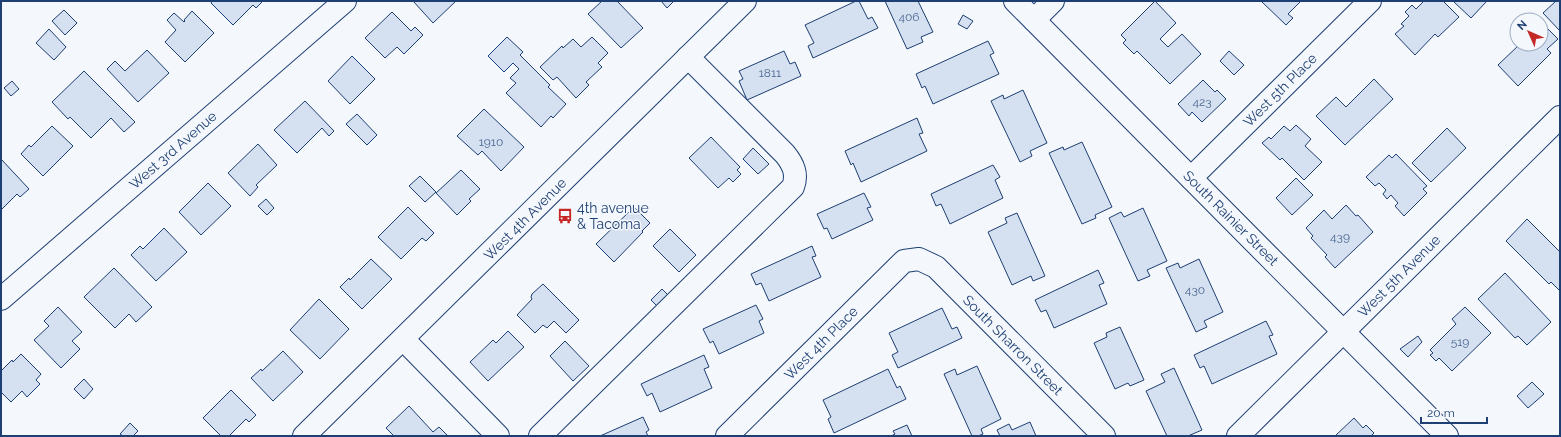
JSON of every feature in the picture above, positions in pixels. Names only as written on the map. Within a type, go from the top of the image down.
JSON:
[{"type":"street","name":"West 3rd Avenue","points":[[1,299],[345,1]]},
{"type":"street","name":"West 4th Avenue","points":[[304,436],[745,1]]},
{"type":"street","name":"South Rainier Street","points":[[1015,1],[1447,436]]},
{"type":"street","points":[[1034,20],[1053,1]]},
{"type":"street","name":"West 5th Place","points":[[1191,178],[1370,1]]},
{"type":"street","points":[[540,436],[793,187],[796,180],[792,163],[785,154],[688,57]]},
{"type":"street","name":"West 5th Avenue","points":[[1238,436],[1560,117]]},
{"type":"street","name":"West 4th Place","points":[[727,436],[904,262],[919,259]]},
{"type":"street","name":"South Sharron Street","points":[[919,259],[936,267],[1104,436]]},
{"type":"street","points":[[403,339],[498,436]]},
{"type":"building","points":[[212,1],[263,1],[256,8],[253,5],[233,25],[211,3]]},
{"type":"building","points":[[413,1],[456,1],[433,23]]},
{"type":"building","points":[[602,1],[617,1],[643,28],[621,48],[588,14]]},
{"type":"building","points":[[661,1],[674,1],[667,8]]},
{"type":"building","points":[[856,1],[859,1],[868,19],[872,17],[878,28],[813,58],[808,46],[814,43],[805,25]]},
{"type":"building","points":[[885,1],[918,1],[933,32],[921,37],[923,42],[907,49]]},
{"type":"building","points":[[1155,1],[1176,23],[1160,39],[1168,47],[1182,34],[1201,54],[1170,84],[1137,51],[1134,54],[1123,43],[1126,40],[1121,35]]},
{"type":"building","points":[[1261,1],[1301,1],[1288,14],[1293,18],[1286,25]]},
{"type":"building","points":[[1424,1],[1443,1],[1459,17],[1438,37],[1435,34],[1415,55],[1395,34],[1404,26],[1401,24],[1409,16],[1405,12],[1412,5],[1416,9]]},
{"type":"building","points":[[1453,1],[1487,1],[1471,18]]},
{"type":"building","points":[[1556,1],[1560,1],[1560,31],[1549,19],[1549,12],[1544,12]]},
{"type":"building","points":[[64,10],[77,23],[65,35],[52,21]]},
{"type":"building","points":[[192,11],[214,33],[185,62],[165,42],[176,30],[167,20],[174,13],[184,22]]},
{"type":"building","points":[[392,12],[411,31],[415,27],[423,35],[404,54],[397,47],[385,58],[365,38]]},
{"type":"building","points":[[963,15],[973,21],[967,29],[958,24]]},
{"type":"building","points":[[49,29],[66,47],[54,60],[36,43]]},
{"type":"building","points":[[1549,30],[1558,39],[1549,47]]},
{"type":"building","points":[[507,37],[523,52],[520,55],[550,85],[548,87],[566,104],[553,118],[551,116],[541,127],[506,93],[516,83],[510,78],[519,69],[513,63],[504,72],[488,56]]},
{"type":"building","points":[[592,37],[608,53],[598,63],[602,67],[586,82],[589,85],[576,98],[557,77],[553,80],[540,67],[562,46],[563,48],[573,39],[581,47]]},
{"type":"building","points":[[988,41],[994,53],[990,55],[999,74],[933,104],[925,86],[922,88],[916,74]]},
{"type":"building","points":[[147,50],[169,73],[138,102],[107,69],[115,61],[125,71]]},
{"type":"building","points":[[784,51],[790,64],[795,62],[801,76],[747,100],[739,81],[743,79],[739,71]]},
{"type":"building","points":[[1229,51],[1244,65],[1234,75],[1220,61]]},
{"type":"building","points":[[1549,51],[1551,53],[1518,86],[1498,65],[1512,52]]},
{"type":"building","points":[[352,56],[375,79],[350,104],[328,81]]},
{"type":"building","points":[[84,71],[135,122],[124,132],[111,118],[91,138],[70,117],[68,119],[52,102]]},
{"type":"building","points":[[1374,79],[1393,99],[1345,145],[1316,116],[1336,97],[1346,107]]},
{"type":"building","points":[[1203,80],[1215,92],[1217,90],[1226,99],[1202,122],[1192,112],[1189,116],[1178,104]]},
{"type":"building","points":[[12,81],[19,89],[11,96],[4,88]]},
{"type":"building","points":[[1023,90],[1047,143],[1030,151],[1032,156],[1020,162],[991,101],[1003,95],[1004,99]]},
{"type":"building","points":[[305,101],[334,131],[329,136],[322,128],[297,153],[274,130]]},
{"type":"building","points":[[484,109],[524,147],[501,171],[482,151],[478,155],[457,136]]},
{"type":"building","points":[[357,114],[377,135],[367,145],[346,124]]},
{"type":"building","points":[[917,118],[923,133],[919,134],[927,151],[861,182],[853,163],[851,165],[845,151]]},
{"type":"building","points":[[1296,125],[1311,139],[1305,146],[1322,162],[1304,180],[1282,158],[1280,160],[1262,143],[1269,137],[1271,139],[1284,126],[1290,131]]},
{"type":"building","points":[[52,126],[73,146],[43,176],[21,154],[29,145],[31,147]]},
{"type":"building","points":[[1447,128],[1466,148],[1431,182],[1412,163]]},
{"type":"building","points":[[711,137],[740,167],[737,170],[741,174],[733,182],[729,178],[718,188],[689,158]]},
{"type":"building","points":[[1082,142],[1112,207],[1095,215],[1096,218],[1082,224],[1049,153],[1063,147],[1064,150]]},
{"type":"building","points":[[258,144],[277,165],[256,185],[258,187],[250,196],[228,173]]},
{"type":"building","points":[[753,148],[769,164],[758,174],[743,159]]},
{"type":"building","points":[[1396,154],[1427,186],[1423,189],[1427,193],[1404,216],[1395,206],[1398,203],[1391,195],[1387,199],[1383,194],[1386,190],[1379,183],[1375,186],[1366,177],[1389,155],[1392,158]]},
{"type":"building","points":[[1,159],[29,189],[20,197],[17,194],[1,210]]},
{"type":"building","points":[[993,165],[1000,177],[995,180],[1003,198],[950,224],[941,204],[936,206],[931,194]]},
{"type":"building","points":[[461,170],[480,189],[469,199],[471,201],[457,215],[436,193]]},
{"type":"building","points":[[420,176],[436,192],[425,202],[409,186]]},
{"type":"building","points":[[1296,178],[1313,195],[1292,215],[1276,198]]},
{"type":"building","points":[[208,183],[231,206],[201,235],[179,212]]},
{"type":"building","points":[[864,193],[871,207],[867,208],[873,220],[832,239],[827,228],[824,229],[817,214]]},
{"type":"building","points":[[266,199],[274,208],[267,215],[258,206]]},
{"type":"building","points":[[1346,205],[1356,216],[1358,215],[1373,232],[1335,268],[1325,257],[1327,255],[1311,238],[1313,236],[1306,228],[1324,210],[1332,219]]},
{"type":"building","points":[[408,207],[434,233],[426,241],[422,238],[401,259],[378,237]]},
{"type":"building","points":[[634,207],[650,223],[614,262],[596,244]]},
{"type":"building","points":[[1143,208],[1167,261],[1147,270],[1150,276],[1138,281],[1109,218],[1121,212],[1124,217]]},
{"type":"building","points":[[1017,213],[1045,276],[1033,281],[1031,276],[1012,285],[988,232],[1007,223],[1005,218]]},
{"type":"building","points":[[1527,219],[1560,252],[1560,291],[1551,282],[1549,284],[1506,241]]},
{"type":"building","points":[[164,228],[187,252],[156,281],[131,255],[140,246],[143,249]]},
{"type":"building","points":[[670,229],[696,255],[679,272],[653,246]]},
{"type":"building","points":[[812,246],[816,256],[812,257],[821,277],[769,301],[761,283],[756,285],[751,274]]},
{"type":"building","points":[[371,259],[392,279],[362,309],[340,287],[349,278],[350,280]]},
{"type":"building","points":[[1199,259],[1223,312],[1204,321],[1207,327],[1196,332],[1166,268],[1178,263],[1180,268]]},
{"type":"building","points":[[114,268],[152,307],[136,322],[129,314],[115,328],[84,297]]},
{"type":"building","points":[[1098,270],[1104,283],[1099,285],[1107,304],[1054,328],[1046,310],[1041,312],[1035,300]]},
{"type":"building","points":[[1505,273],[1551,322],[1527,345],[1518,336],[1515,338],[1478,299]]},
{"type":"building","points":[[543,284],[579,320],[566,333],[554,321],[547,328],[543,325],[535,333],[517,315],[532,299],[532,294]]},
{"type":"building","points":[[662,289],[668,295],[657,306],[651,300]]},
{"type":"building","points":[[319,299],[349,329],[320,359],[290,330]]},
{"type":"building","points":[[756,305],[763,319],[759,321],[764,333],[719,354],[713,341],[710,343],[703,329]]},
{"type":"building","points":[[58,307],[82,332],[72,341],[80,349],[61,368],[34,340],[49,326],[44,321]]},
{"type":"building","points":[[1465,307],[1491,333],[1452,371],[1439,358],[1436,361],[1430,355],[1433,353],[1430,350],[1456,324],[1452,319]]},
{"type":"building","points":[[942,308],[952,329],[957,327],[962,338],[898,368],[892,355],[898,352],[889,333]]},
{"type":"building","points":[[1266,321],[1273,335],[1269,336],[1277,354],[1212,384],[1204,366],[1200,368],[1194,355]]},
{"type":"building","points":[[1120,327],[1144,380],[1130,386],[1128,383],[1115,389],[1094,343],[1107,337],[1106,333]]},
{"type":"building","points":[[508,331],[524,347],[488,381],[470,362],[493,340],[496,343]]},
{"type":"building","points":[[1418,336],[1422,342],[1408,357],[1400,349]]},
{"type":"building","points":[[565,341],[589,366],[573,381],[550,356]]},
{"type":"building","points":[[283,351],[303,372],[273,401],[251,378],[261,369],[262,371]]},
{"type":"building","points":[[21,354],[41,374],[36,380],[40,384],[27,397],[22,391],[11,402],[1,392],[1,371],[12,360],[13,362]]},
{"type":"building","points":[[704,355],[709,367],[704,369],[712,388],[660,412],[652,393],[647,396],[641,384]]},
{"type":"building","points":[[977,366],[1001,419],[981,429],[983,434],[972,436],[944,374],[955,369],[957,375]]},
{"type":"building","points":[[1174,368],[1202,430],[1188,436],[1167,436],[1146,391],[1165,382],[1161,374]]},
{"type":"building","points":[[888,369],[897,388],[900,386],[906,399],[834,433],[828,419],[831,417],[823,400]]},
{"type":"building","points":[[84,379],[93,389],[84,399],[74,389]]},
{"type":"building","points":[[1532,382],[1544,394],[1528,408],[1517,396]]},
{"type":"building","points":[[231,390],[256,415],[249,422],[246,419],[229,436],[221,436],[203,418]]},
{"type":"building","points":[[409,406],[433,432],[439,427],[448,436],[394,436],[386,428]]},
{"type":"building","points":[[643,417],[649,430],[646,432],[648,436],[600,436]]},
{"type":"building","points":[[1354,418],[1363,428],[1366,425],[1374,433],[1371,436],[1335,436]]},
{"type":"building","points":[[1030,422],[1036,436],[1000,436],[997,430],[1009,424],[1012,430]]},
{"type":"building","points":[[130,423],[138,431],[133,436],[123,436],[120,434]]},
{"type":"building","points":[[907,425],[912,436],[891,436],[895,434],[893,431]]},
{"type":"place","name":"4th avenue & Tacoma","points":[[565,216]]}]
